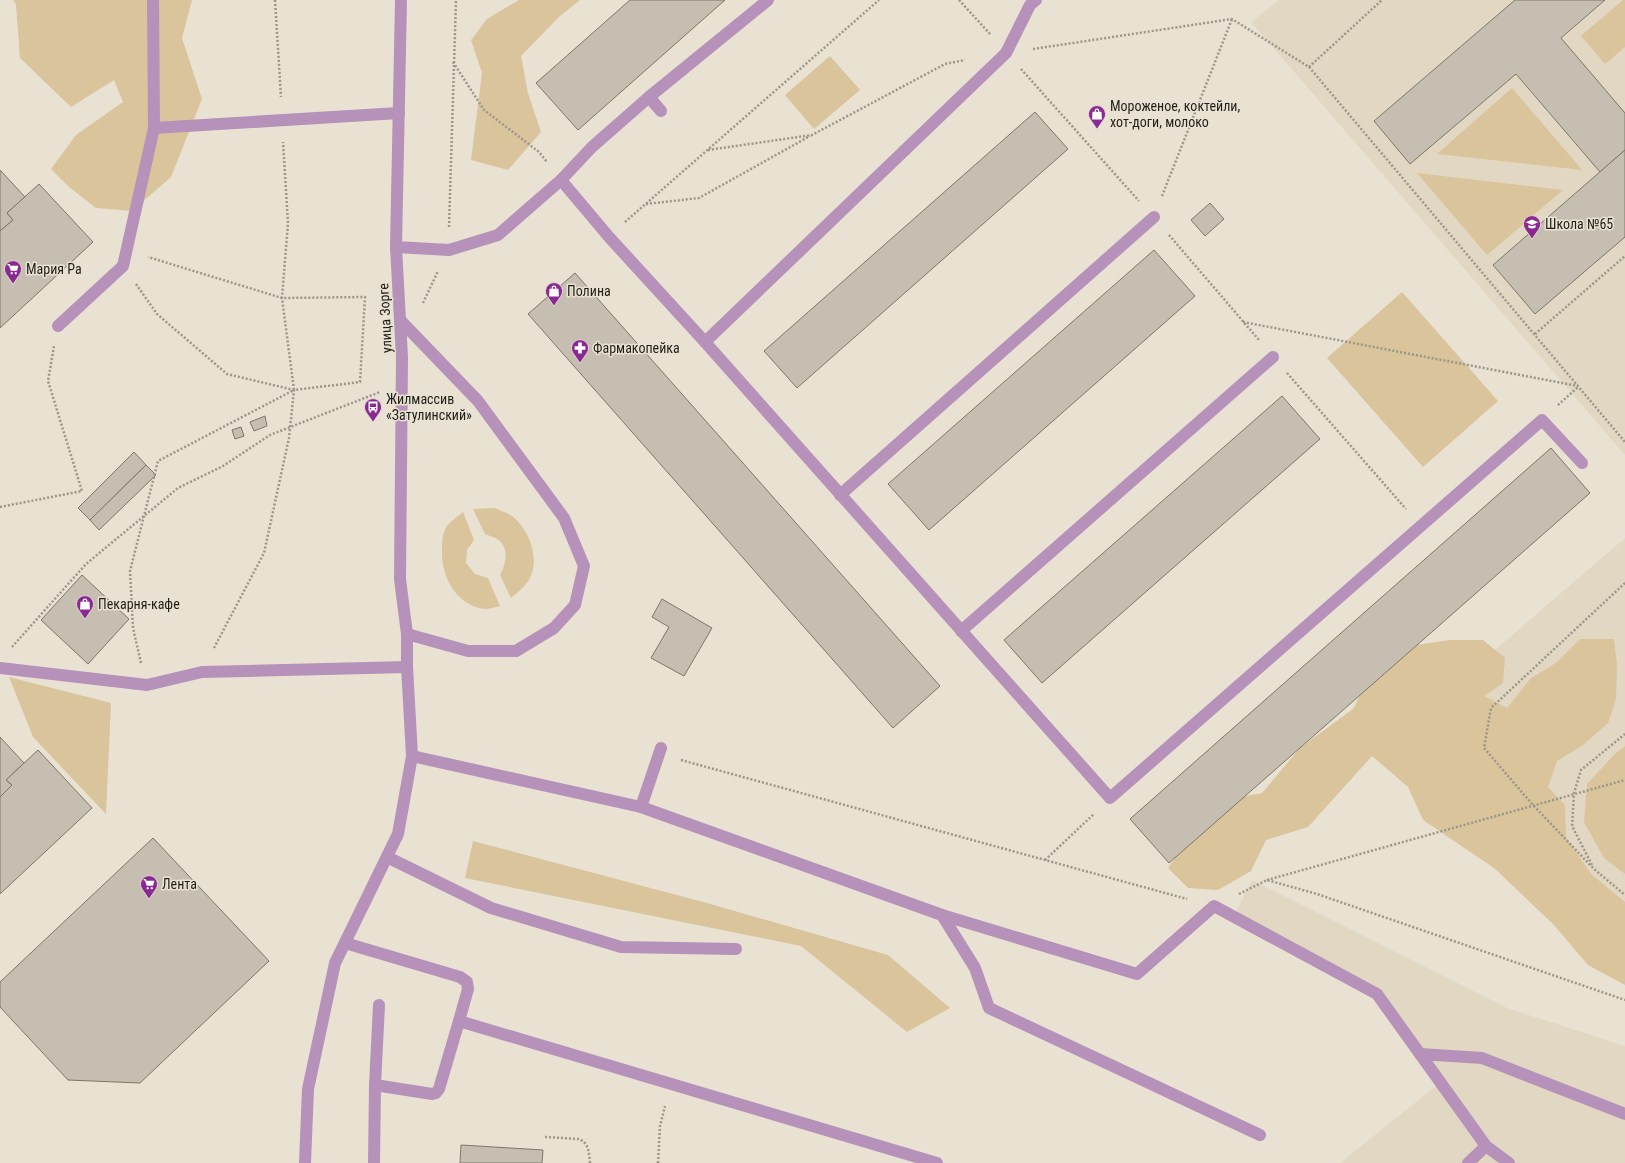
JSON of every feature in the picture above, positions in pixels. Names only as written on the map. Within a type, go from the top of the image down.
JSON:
[{"type":"street","points":[[58,326],[123,266],[154,128],[153,0]]},
{"type":"street","name":"улица Зорге","points":[[305,1163],[308,1089],[335,963],[398,834],[412,756],[406,667],[407,634],[400,579],[402,357],[396,247],[401,0]]},
{"type":"street","points":[[396,247],[449,250],[498,235],[561,180],[592,148],[649,97],[768,0]]},
{"type":"street","points":[[705,342],[1006,53],[1030,5],[1036,0]]},
{"type":"street","points":[[649,97],[661,111]]},
{"type":"street","points":[[154,128],[399,113]]},
{"type":"street","points":[[561,180],[609,237],[705,342],[1110,798],[1422,527],[1542,420],[1582,463]]},
{"type":"street","points":[[840,495],[1154,217]]},
{"type":"street","points":[[400,320],[478,401],[564,518],[584,566],[575,606],[554,628],[516,651],[468,651],[407,634]]},
{"type":"street","points":[[961,631],[1273,357]]},
{"type":"street","points":[[0,668],[147,685],[202,672],[406,667]]},
{"type":"street","points":[[641,807],[660,751]]},
{"type":"street","points":[[412,756],[641,807],[942,915],[1137,974],[1214,906],[1377,994],[1486,1146],[1509,1163]]},
{"type":"street","points":[[387,858],[491,908],[621,947],[736,950]]},
{"type":"street","points":[[942,915],[976,968],[989,1008],[1260,1135]]},
{"type":"street","points":[[345,943],[460,977],[467,982],[468,989],[439,1089],[436,1093],[432,1094],[375,1085]]},
{"type":"street","points":[[374,1163],[375,1085],[379,1005]]},
{"type":"street","points":[[459,1021],[936,1163]]},
{"type":"street","points":[[1420,1054],[1482,1058],[1625,1114]]},
{"type":"street","points":[[1468,1163],[1486,1146]]},
{"type":"path","points":[[202,672],[264,553],[290,428],[294,390],[282,298],[288,223],[275,0]]},
{"type":"path","points":[[423,304],[449,250],[453,62],[456,0]]},
{"type":"path","points":[[609,237],[880,0]]},
{"type":"path","points":[[959,0],[1154,217],[1273,357],[1422,527]]},
{"type":"path","points":[[1382,0],[1310,67],[1625,442]]},
{"type":"path","points":[[1154,217],[1232,19]]},
{"type":"path","points":[[453,62],[484,110],[539,152],[561,180]]},
{"type":"path","points":[[646,204],[699,198],[812,135]]},
{"type":"path","points":[[123,266],[157,314],[227,374],[294,390],[360,382],[365,297],[282,298],[126,251]]},
{"type":"path","points":[[1535,334],[1625,256]]},
{"type":"path","points":[[1243,322],[1578,386]]},
{"type":"path","points":[[0,507],[82,491],[48,381],[58,326]]},
{"type":"path","points":[[1542,420],[1578,386]]},
{"type":"path","points":[[147,685],[133,628],[130,571],[158,461],[294,390]]},
{"type":"path","points":[[10,650],[86,564],[178,488],[223,466],[270,435],[381,392]]},
{"type":"path","points":[[1625,584],[1491,708],[1484,748],[1533,805],[1594,869],[1625,894]]},
{"type":"path","points":[[1594,869],[1572,826],[1574,793],[1581,770],[1625,734]]},
{"type":"path","points":[[660,751],[1045,860],[1214,906],[1267,880],[1625,780]]},
{"type":"path","points":[[1045,860],[1110,798]]},
{"type":"path","points":[[1267,880],[1317,894],[1625,1000]]},
{"type":"path","points":[[658,1163],[660,1126],[671,1084]]},
{"type":"path","points":[[545,1137],[579,1139],[584,1141],[587,1146],[590,1163]]},
{"type":"shaded area","points":[[13,0],[192,0],[182,38],[202,99],[171,177],[132,211],[96,208],[69,187],[51,169],[76,135],[123,102],[114,80],[71,107],[20,58],[16,4]]},
{"type":"shaded area","points":[[519,0],[580,0],[560,16],[521,56],[528,93],[541,132],[508,170],[471,160],[482,73],[471,40],[487,19]]},
{"type":"shaded area","name":"Школа №65","points":[[1279,0],[1625,0],[1625,455],[1251,22]]},
{"type":"shaded area","points":[[1623,0],[1625,0],[1625,47],[1605,64],[1581,36]]},
{"type":"shaded area","points":[[830,56],[860,90],[814,129],[785,95]]},
{"type":"shaded area","points":[[1512,88],[1582,170],[1437,154]]},
{"type":"shaded area","points":[[1417,173],[1563,190],[1487,255]]},
{"type":"shaded area","points":[[1402,292],[1498,401],[1423,467],[1327,358]]},
{"type":"shaded area","points":[[495,508],[510,515],[518,522],[528,536],[533,553],[534,562],[530,578],[511,598],[500,575],[506,556],[504,547],[497,539],[485,534],[473,509]]},
{"type":"shaded area","points":[[463,512],[474,540],[467,550],[466,563],[475,574],[488,578],[500,606],[485,609],[475,607],[459,597],[448,581],[443,562],[443,535],[447,526]]},
{"type":"shaded area","points":[[1625,538],[1625,934],[1425,710]]},
{"type":"shaded area","points":[[1580,639],[1614,639],[1617,665],[1616,699],[1608,723],[1583,745],[1557,761],[1548,787],[1565,805],[1566,837],[1591,874],[1625,902],[1625,985],[1588,965],[1553,924],[1494,868],[1423,820],[1408,787],[1372,756],[1308,827],[1266,840],[1251,871],[1218,890],[1188,888],[1168,868],[1186,843],[1236,798],[1262,793],[1300,748],[1354,708],[1366,682],[1403,647],[1449,640],[1483,640],[1505,658],[1503,683],[1484,696],[1507,708],[1531,678],[1556,663]]},
{"type":"shaded area","points":[[9,677],[111,703],[106,814],[33,737]]},
{"type":"shaded area","points":[[1625,746],[1625,874],[1604,858],[1584,822],[1587,784],[1615,754]]},
{"type":"shaded area","points":[[473,841],[707,903],[888,955],[950,1008],[907,1032],[801,946],[465,878]]},
{"type":"shaded area","points":[[1252,880],[1507,1008],[1625,1046],[1625,1163],[1340,1163],[1436,1086],[1357,977],[1233,918]]},
{"type":"building","points":[[630,0],[725,0],[578,130],[536,83]]},
{"type":"building","points":[[1515,0],[1605,0],[1561,38],[1625,113],[1625,150],[1600,172],[1516,74],[1410,164],[1374,121]]},
{"type":"building","points":[[1035,112],[1068,149],[797,388],[764,351]]},
{"type":"building","points":[[1625,150],[1625,237],[1535,314],[1493,265]]},
{"type":"building","points":[[0,170],[25,197],[7,213],[13,220],[0,231]]},
{"type":"building","points":[[39,184],[93,242],[0,328],[0,231],[13,220],[7,213]]},
{"type":"building","points":[[1210,203],[1224,219],[1205,236],[1191,220]]},
{"type":"building","points":[[1154,250],[1195,296],[929,530],[888,484]]},
{"type":"building","points":[[575,273],[940,686],[893,728],[528,314]]},
{"type":"building","points":[[1282,396],[1320,439],[1042,683],[1004,640]]},
{"type":"building","points":[[265,416],[267,426],[254,431],[250,422]]},
{"type":"building","points":[[241,427],[244,436],[235,439],[232,430]]},
{"type":"building","points":[[1551,448],[1590,493],[1169,863],[1130,819]]},
{"type":"building","points":[[134,452],[146,465],[90,520],[78,508]]},
{"type":"building","points":[[146,465],[156,475],[99,530],[90,520]]},
{"type":"building","name":"Пекарня-кафе","points":[[82,575],[129,619],[88,664],[41,620]]},
{"type":"building","points":[[662,599],[712,628],[684,676],[651,658],[669,627],[652,617]]},
{"type":"building","points":[[0,737],[24,763],[6,780],[12,785],[0,797]]},
{"type":"building","points":[[38,750],[92,808],[0,894],[0,797],[12,785],[6,780]]},
{"type":"building","name":"Лента","points":[[153,838],[269,961],[140,1083],[68,1080],[0,1007],[0,982]]},
{"type":"building","points":[[461,1145],[543,1150],[542,1163],[460,1163]]},
{"type":"place","name":"Мороженое, коктейли, хот-доги, молоко","points":[[1097,129]]},
{"type":"place","name":"Школа №65","points":[[1532,239]]},
{"type":"place","name":"Мария Ра","points":[[13,284]]},
{"type":"place","name":"Полина","points":[[554,306]]},
{"type":"place","name":"Фармакопейка","points":[[580,363]]},
{"type":"place","name":"Жилмассив «Затулинский»","points":[[373,422]]},
{"type":"place","name":"Пекарня-кафе","points":[[85,619]]},
{"type":"place","name":"Лента","points":[[149,899]]}]
